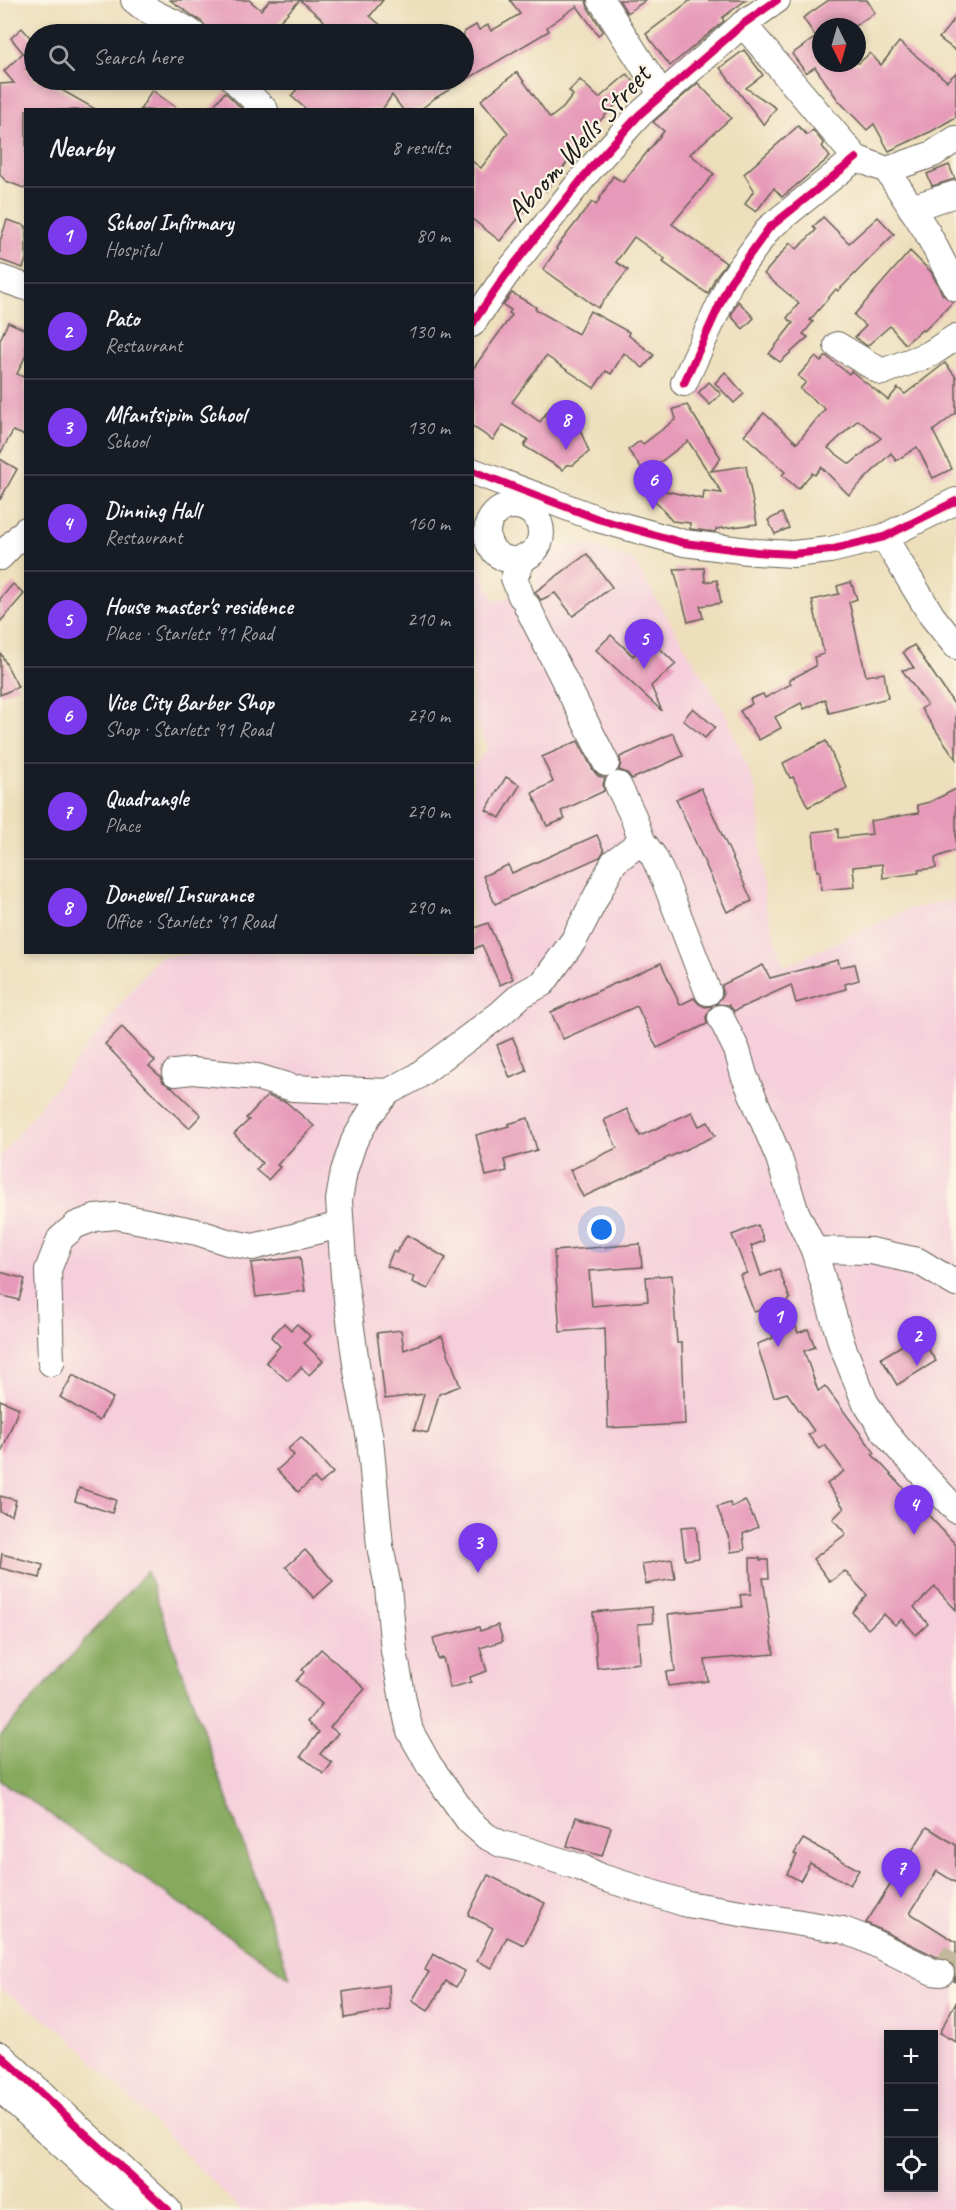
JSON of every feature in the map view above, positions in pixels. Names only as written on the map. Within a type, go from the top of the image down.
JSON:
[{"type":"street","points":[[134,0],[143,9],[177,24]]},
{"type":"street","points":[[601,0],[662,94]]},
{"type":"street","name":"Aboom Wells Street","points":[[474,321],[505,276],[590,169],[639,115],[743,24],[777,0]]},
{"type":"street","points":[[743,24],[856,158],[887,170],[927,232],[956,288]]},
{"type":"street","points":[[244,90],[263,108]]},
{"type":"street","points":[[887,170],[933,154],[956,139]]},
{"type":"street","points":[[684,382],[730,282],[769,228],[856,158]]},
{"type":"street","points":[[911,208],[956,194]]},
{"type":"street","points":[[0,278],[24,286]]},
{"type":"street","points":[[837,345],[882,372],[930,354],[956,337]]},
{"type":"street","points":[[479,473],[598,519],[684,543],[756,552],[793,554],[830,550],[884,537],[956,501]]},
{"type":"street","points":[[479,473],[496,512]]},
{"type":"street","points":[[517,579],[537,547],[541,531],[534,515],[520,506],[504,508],[496,512],[491,518],[487,535],[489,543],[517,579],[633,816],[642,841],[658,865],[708,992]]},
{"type":"street","points":[[541,531],[571,508]]},
{"type":"street","points":[[0,557],[24,532]]},
{"type":"street","points":[[884,537],[932,616],[956,646]]},
{"type":"street","points":[[642,841],[614,862],[574,940],[543,983],[521,996],[416,1077],[388,1092],[369,1115],[354,1141],[344,1171],[339,1200],[348,1313],[370,1439],[380,1546],[388,1587],[394,1651],[410,1731],[429,1766],[463,1813],[486,1836],[501,1844],[582,1868],[601,1877],[687,1904],[843,1930],[933,1972],[941,1973]]},
{"type":"street","points":[[721,1018],[776,1150],[795,1210],[814,1250],[842,1345],[865,1401],[884,1431],[956,1510]]},
{"type":"street","points":[[175,1073],[192,1071],[257,1077],[293,1088],[388,1092]]},
{"type":"street","points":[[51,1363],[48,1270],[60,1239],[76,1225],[95,1218],[117,1216],[198,1232],[227,1242],[253,1247],[340,1226]]},
{"type":"street","points":[[814,1250],[871,1251],[918,1261],[956,1284]]},
{"type":"street","points":[[0,2055],[168,2210]]},
{"type":"street","points":[[0,2088],[133,2210]]},
{"type":"shaded area","points":[[474,537],[477,557],[495,602],[539,585],[534,575],[549,548],[592,546],[633,561],[727,716],[757,793],[765,903],[784,967],[908,909],[956,900],[956,2210],[241,2210],[64,2032],[0,1989],[0,1157],[158,957],[206,954],[474,954],[474,767],[487,748],[474,716]]},
{"type":"green space","points":[[147,1571],[290,1978],[0,1780],[0,1736]]},
{"type":"building","points":[[170,0],[249,0],[261,10],[270,0],[300,0],[277,24],[204,24]]},
{"type":"building","points":[[300,0],[383,0],[370,16],[379,24],[328,24]]},
{"type":"building","points":[[510,0],[586,0],[588,8],[603,31],[598,35],[577,6],[547,27],[549,31],[474,75],[474,26],[476,25],[479,30],[488,25],[491,31],[520,14]]},
{"type":"building","points":[[619,0],[646,0],[627,13]]},
{"type":"building","points":[[691,0],[746,0],[722,18],[724,21],[670,66],[646,34]]},
{"type":"building","points":[[829,0],[867,0],[875,13],[866,19],[812,18],[812,31],[803,18]]},
{"type":"building","points":[[956,17],[956,51],[939,38]]},
{"type":"building","points":[[22,28],[24,30],[24,90],[62,90],[93,108],[24,108],[24,188],[6,181],[0,175],[0,84],[14,83],[4,71],[23,53],[11,38]]},
{"type":"building","points":[[812,40],[812,69],[806,73],[792,54]]},
{"type":"building","points":[[899,42],[947,81],[956,73],[956,117],[889,151],[874,124],[867,130],[838,100],[818,72],[866,72],[866,57],[870,53],[881,65]]},
{"type":"building","points":[[744,50],[763,75],[746,88],[776,108],[764,125],[720,68]]},
{"type":"building","points":[[517,72],[550,118],[563,108],[573,95],[569,91],[580,80],[599,98],[627,74],[636,84],[581,140],[583,141],[546,191],[543,188],[500,241],[474,221],[474,163],[481,168],[508,133],[481,100]]},
{"type":"building","points":[[698,83],[731,118],[690,154],[714,174],[672,224],[726,263],[716,276],[708,294],[663,262],[665,259],[634,237],[616,262],[628,270],[598,308],[543,269],[556,248],[592,202],[596,205],[613,176],[623,182],[664,131],[653,122]]},
{"type":"building","points":[[152,90],[176,108],[141,108]]},
{"type":"building","points":[[296,90],[449,90],[422,108],[402,108],[392,95],[383,108],[305,108],[291,96]]},
{"type":"building","points":[[225,92],[241,108],[212,108]]},
{"type":"building","points":[[798,126],[807,135],[813,130],[824,144],[822,146],[830,157],[782,197],[774,188],[756,212],[745,204],[754,190],[744,174]]},
{"type":"building","points":[[949,165],[955,179],[932,186],[927,174]]},
{"type":"building","points":[[823,217],[849,243],[878,217],[894,234],[838,291],[836,289],[810,320],[813,322],[803,334],[808,337],[780,362],[769,354],[793,323],[787,318],[799,303],[764,274],[790,243],[797,249],[816,230],[813,227]]},
{"type":"building","points":[[7,220],[24,225],[23,268],[0,260],[0,241]]},
{"type":"building","points":[[910,251],[931,272],[943,295],[953,302],[924,331],[922,330],[905,344],[890,326],[867,346],[855,337],[866,326],[854,315]]},
{"type":"building","points":[[512,293],[578,334],[590,311],[629,332],[628,335],[654,355],[643,368],[624,353],[611,374],[606,371],[594,388],[546,356],[512,402],[540,422],[554,402],[577,422],[589,452],[573,465],[566,465],[563,470],[524,446],[528,439],[503,425],[493,440],[474,427],[474,367],[512,315],[509,313],[511,310],[503,305]]},
{"type":"building","points":[[738,301],[754,318],[743,329],[731,316]]},
{"type":"building","points":[[8,322],[24,329],[24,359],[17,374],[24,377],[24,435],[13,431],[0,454],[0,340]]},
{"type":"building","points":[[826,356],[849,374],[851,371],[888,400],[898,388],[905,394],[945,363],[956,377],[956,413],[933,431],[952,469],[933,478],[917,447],[896,461],[891,453],[849,495],[821,467],[815,475],[812,473],[798,489],[782,475],[785,472],[744,435],[764,413],[797,443],[825,409],[800,389],[806,382],[798,376],[815,357],[821,362]],"holes":[[[858,420],[881,438],[850,464],[828,448]]]},
{"type":"building","points":[[725,372],[744,394],[734,403],[715,383]]},
{"type":"building","points":[[709,382],[721,394],[710,405],[698,393]]},
{"type":"building","points":[[687,405],[721,458],[711,471],[746,466],[757,524],[716,529],[715,532],[690,529],[690,523],[672,521],[638,480],[646,474],[628,450],[640,441],[643,444],[676,419],[673,409]],"holes":[[[688,441],[722,493],[704,491],[703,499],[652,488],[667,477],[658,464]]]},
{"type":"building","points":[[0,459],[17,469],[0,500]]},
{"type":"building","points":[[782,513],[789,528],[775,534],[768,520]]},
{"type":"building","points":[[587,554],[612,587],[573,616],[555,593],[541,600],[535,592]]},
{"type":"building","points":[[704,568],[705,582],[717,580],[721,603],[700,606],[703,618],[688,622],[674,569]]},
{"type":"building","points":[[851,582],[857,599],[849,602],[866,676],[884,673],[888,698],[829,713],[825,699],[804,709],[801,703],[775,717],[781,728],[759,740],[740,711],[752,704],[750,699],[763,694],[765,698],[791,684],[789,680],[816,666],[814,657],[824,654],[812,600],[839,594],[837,586]]},
{"type":"building","points":[[13,584],[24,594],[0,622],[0,599]]},
{"type":"building","points":[[611,635],[633,656],[649,638],[676,664],[651,686],[662,711],[596,650]]},
{"type":"building","points":[[914,645],[956,707],[956,759],[921,709],[927,705],[902,670],[914,668],[903,652]]},
{"type":"building","points":[[0,652],[18,687],[0,695]]},
{"type":"building","points":[[693,708],[715,727],[705,738],[683,720]]},
{"type":"building","points":[[673,733],[683,756],[632,779],[627,773],[619,770],[620,757]]},
{"type":"building","points":[[578,741],[593,770],[598,776],[605,778],[604,791],[561,811],[565,819],[547,826],[532,793],[553,782],[542,757]]},
{"type":"building","points":[[826,741],[847,788],[808,807],[783,763]]},
{"type":"building","points":[[506,777],[520,785],[500,818],[486,810]]},
{"type":"building","points":[[701,788],[752,901],[727,912],[676,799]]},
{"type":"building","points":[[956,789],[956,850],[935,858],[936,868],[883,878],[882,864],[853,867],[855,887],[821,890],[813,832],[838,829],[838,838],[872,834],[870,821],[919,813],[917,805],[930,802]]},
{"type":"building","points":[[597,835],[604,851],[600,857],[495,904],[483,876],[508,865],[512,873]]},
{"type":"building","points":[[488,923],[513,979],[500,985],[482,945],[474,949],[474,928]]},
{"type":"building","points":[[838,960],[840,967],[855,964],[859,980],[845,984],[846,989],[796,1003],[791,985],[734,1011],[729,1005],[716,1004],[723,995],[722,985],[763,965],[770,978]]},
{"type":"building","points":[[661,963],[680,1005],[694,998],[705,1007],[712,1006],[706,1017],[707,1024],[657,1048],[637,1006],[563,1039],[551,1012]]},
{"type":"building","points":[[122,1027],[155,1061],[149,1066],[163,1082],[172,1087],[201,1115],[189,1128],[105,1044]]},
{"type":"building","points":[[513,1038],[527,1071],[510,1078],[497,1045]]},
{"type":"building","points":[[267,1096],[286,1102],[314,1126],[277,1165],[280,1167],[268,1180],[256,1170],[262,1163],[234,1134],[249,1120],[246,1118]]},
{"type":"building","points":[[627,1109],[640,1136],[692,1112],[699,1126],[708,1122],[715,1136],[583,1197],[570,1170],[617,1148],[604,1120]]},
{"type":"building","points":[[528,1118],[537,1150],[504,1160],[507,1171],[486,1176],[476,1135]]},
{"type":"building","points":[[758,1225],[764,1241],[751,1246],[761,1276],[779,1269],[790,1299],[787,1301],[798,1333],[808,1329],[815,1347],[804,1351],[818,1391],[825,1386],[875,1453],[872,1454],[956,1545],[956,1610],[935,1587],[914,1607],[928,1624],[916,1635],[902,1619],[895,1625],[884,1614],[868,1629],[852,1612],[867,1595],[845,1571],[830,1582],[813,1559],[846,1534],[833,1519],[844,1508],[827,1484],[844,1471],[825,1445],[819,1449],[808,1435],[814,1431],[787,1393],[774,1397],[757,1344],[773,1338],[764,1309],[754,1312],[740,1275],[747,1273],[732,1235]]},
{"type":"building","points":[[407,1235],[446,1258],[428,1289],[412,1282],[414,1277],[387,1266],[393,1251],[396,1253]]},
{"type":"building","points":[[640,1244],[642,1267],[589,1271],[592,1306],[648,1301],[646,1277],[672,1275],[677,1343],[682,1343],[685,1424],[608,1428],[605,1328],[560,1332],[554,1251]]},
{"type":"building","points":[[300,1257],[305,1291],[256,1297],[251,1263]]},
{"type":"building","points":[[0,1272],[25,1279],[19,1300],[0,1295]]},
{"type":"building","points":[[284,1323],[291,1330],[297,1324],[310,1336],[304,1343],[323,1361],[309,1375],[301,1367],[288,1381],[266,1362],[280,1346],[271,1337]]},
{"type":"building","points":[[401,1330],[404,1350],[442,1336],[460,1386],[439,1394],[428,1433],[414,1430],[424,1394],[385,1399],[377,1333]]},
{"type":"building","points":[[919,1335],[936,1361],[897,1385],[881,1358]]},
{"type":"building","points":[[73,1375],[113,1398],[99,1421],[60,1397]]},
{"type":"building","points":[[0,1400],[19,1408],[1,1453],[0,1453]]},
{"type":"building","points":[[301,1437],[333,1473],[320,1484],[314,1478],[298,1492],[277,1470],[294,1455],[288,1449]]},
{"type":"building","points":[[79,1488],[116,1500],[112,1513],[75,1501]]},
{"type":"building","points":[[0,1496],[16,1500],[12,1515],[0,1512]]},
{"type":"building","points":[[745,1500],[758,1527],[743,1534],[745,1550],[731,1552],[730,1541],[717,1507],[730,1503],[732,1507]]},
{"type":"building","points":[[696,1526],[699,1558],[685,1560],[681,1527]]},
{"type":"building","points":[[305,1550],[333,1581],[314,1598],[286,1567]]},
{"type":"building","points":[[2,1554],[43,1565],[40,1578],[0,1568]]},
{"type":"building","points":[[750,1558],[768,1560],[769,1578],[763,1578],[774,1654],[705,1660],[708,1681],[668,1686],[666,1672],[675,1671],[668,1614],[742,1607],[740,1595],[751,1594]]},
{"type":"building","points":[[672,1559],[675,1579],[646,1584],[642,1564]]},
{"type":"building","points":[[652,1607],[653,1623],[638,1624],[640,1663],[597,1668],[593,1612]]},
{"type":"building","points":[[498,1625],[503,1641],[480,1648],[487,1671],[470,1677],[471,1682],[450,1688],[443,1658],[438,1659],[433,1638],[479,1627],[480,1631]]},
{"type":"building","points":[[321,1649],[365,1689],[330,1727],[338,1733],[320,1754],[332,1763],[324,1774],[301,1756],[319,1732],[307,1722],[322,1704],[296,1681],[304,1672],[302,1670]]},
{"type":"building","points":[[576,1817],[611,1827],[602,1856],[567,1846]]},
{"type":"building","points":[[927,1827],[956,1845],[956,1883],[937,1871],[910,1913],[956,1942],[956,1974],[950,1961],[866,1923]]},
{"type":"building","points":[[803,1839],[859,1870],[850,1885],[810,1863],[800,1881],[787,1874],[797,1855],[794,1854]]},
{"type":"building","points":[[488,1875],[545,1903],[524,1945],[507,1937],[492,1968],[477,1961],[493,1928],[468,1915]]},
{"type":"building","points":[[433,1954],[465,1971],[456,1987],[446,1981],[428,2011],[412,2001],[429,1972],[425,1970]]},
{"type":"building","points":[[389,1985],[390,2010],[345,2018],[343,1992]]},
{"type":"building","points":[[956,2002],[956,2042],[939,2033]]},
{"type":"tunnel","points":[[941,1973],[956,1954]]},
{"type":"cycle path","points":[[474,321],[505,276],[590,169],[639,115],[743,24],[777,0]]},
{"type":"cycle path","points":[[684,383],[730,282],[769,228],[856,158]]},
{"type":"cycle path","points":[[474,472],[598,519],[684,543],[756,552],[793,554],[830,550],[884,537],[956,501]]},
{"type":"cycle path","points":[[0,2055],[168,2210]]},
{"type":"place","name":"Donewell Insurance","points":[[566,450]]},
{"type":"place","name":"Vice City Barber Shop","points":[[653,510]]},
{"type":"place","name":"House master's residence","points":[[644,669]]},
{"type":"place","name":"School Infirmary","points":[[778,1347]]},
{"type":"place","name":"Pato","points":[[917,1366]]},
{"type":"place","name":"Dinning Hall","points":[[914,1535]]},
{"type":"place","name":"Mfantsipim School","points":[[478,1573]]},
{"type":"place","name":"Quadrangle","points":[[901,1898]]}]
